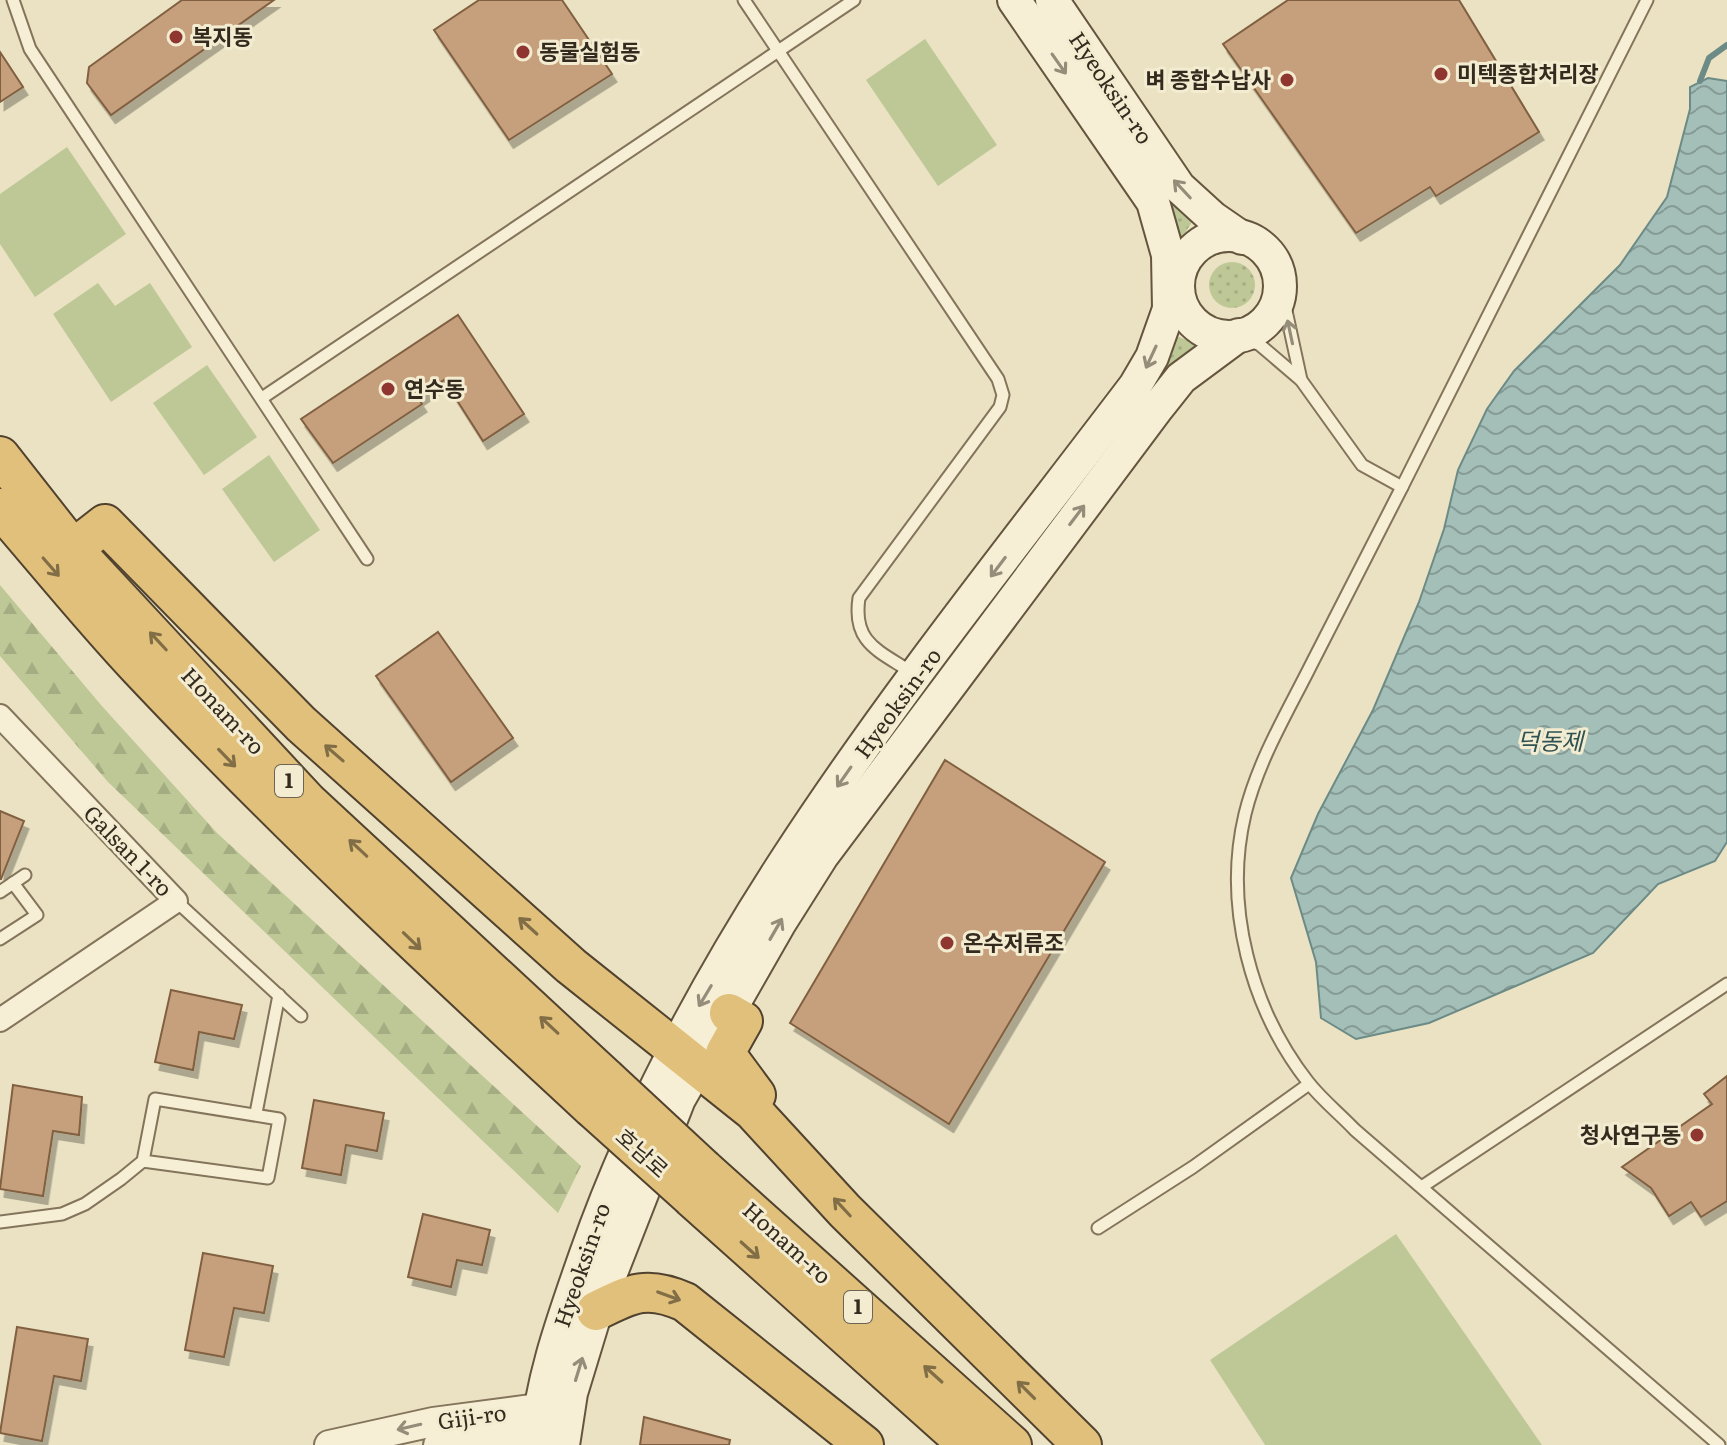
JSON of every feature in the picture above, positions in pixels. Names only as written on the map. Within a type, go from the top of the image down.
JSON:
[{"type":"highway","name":"Honam-ro","points":[[0,456],[73,549],[308,802],[599,1093]]},
{"type":"highway","name":"Honam-ro","points":[[0,508],[137,666],[275,808],[415,945],[599,1093]]},
{"type":"highway","points":[[73,549],[105,524],[301,724],[571,966],[753,1111],[845,1211],[1082,1445]]},
{"type":"highway","points":[[729,1013],[743,1021],[725,1053],[760,1100],[753,1111]]},
{"type":"highway","name":"호남로","points":[[599,1093],[698,1184]]},
{"type":"highway","name":"Honam-ro","points":[[698,1184],[968,1445]]},
{"type":"highway","name":"Honam-ro","points":[[698,1184],[1012,1445]]},
{"type":"highway","points":[[596,1311],[621,1299],[659,1290],[685,1302],[864,1445]]},
{"type":"main road","name":"Hyeoksin-ro","points":[[1014,0],[1153,202],[1174,289]]},
{"type":"main road","name":"Hyeoksin-ro","points":[[552,1427],[549,1370],[553,1346],[608,1191],[686,1056],[799,842],[1181,378],[1239,335],[1259,327],[1271,315],[1278,300],[1280,283],[1268,253],[1213,218],[1179,187],[1052,0]]},
{"type":"main road","name":"Hyeoksin-ro","points":[[552,1427],[679,1099],[686,1056],[729,1013],[779,924],[930,686],[1135,386],[1152,357],[1174,289],[1194,248],[1223,235],[1242,238]]},
{"type":"main road","points":[[1174,289],[1201,329],[1215,335],[1239,335]]},
{"type":"street","name":"Galsan 1-ro","points":[[0,716],[176,901],[0,1020]]},
{"type":"street","points":[[494,1413],[523,1398],[549,1370]]},
{"type":"street","name":"Giji-ro","points":[[329,1445],[494,1413],[552,1427]]},
{"type":"street","name":"Giji-ro","points":[[449,1444],[552,1427]]},
{"type":"lane","points":[[13,0],[30,49],[367,559]]},
{"type":"lane","points":[[744,0],[776,53],[998,379],[1003,395],[1000,407],[859,598],[855,619],[860,634],[930,686]]},
{"type":"lane","points":[[262,398],[854,0]]},
{"type":"lane","points":[[1647,0],[1263,760],[1244,816],[1238,886],[1244,945],[1257,993],[1277,1036],[1309,1084],[1355,1130],[1719,1445]]},
{"type":"lane","points":[[1280,283],[1301,380]]},
{"type":"lane","points":[[1239,335],[1260,345],[1301,380],[1362,465],[1402,487]]},
{"type":"lane","points":[[0,892],[25,875]]},
{"type":"lane","points":[[0,939],[37,915],[13,883]]},
{"type":"lane","points":[[176,901],[301,1016]]},
{"type":"lane","points":[[1423,1186],[1727,984]]},
{"type":"lane","points":[[256,1113],[279,995]]},
{"type":"lane","points":[[1098,1228],[1193,1167],[1309,1084]]},
{"type":"lane","points":[[0,1222],[62,1214],[85,1204],[143,1161],[155,1099],[279,1119],[268,1178],[143,1161]]},
{"type":"green space","points":[[925,39],[997,145],[938,186],[866,80]]},
{"type":"green space","points":[[67,147],[126,234],[35,297],[0,244],[0,194]]},
{"type":"green space","points":[[1169,189],[1194,219],[1181,239],[1177,239],[1164,201]]},
{"type":"green space","points":[[1232,262],[1248,269],[1255,285],[1248,301],[1232,308],[1216,301],[1209,285],[1216,269]]},
{"type":"green space","points":[[98,283],[115,306],[150,283],[192,347],[111,402],[53,314]]},
{"type":"green space","points":[[1179,337],[1203,346],[1173,374],[1162,365],[1173,339]]},
{"type":"green space","points":[[207,365],[257,437],[204,475],[153,403]]},
{"type":"green space","points":[[269,455],[320,530],[274,562],[222,489]]},
{"type":"green space","points":[[0,585],[101,705],[217,833],[581,1166],[558,1213],[108,782],[0,656]]},
{"type":"green space","points":[[1396,1234],[1542,1445],[1265,1445],[1210,1360]]},
{"type":"water","name":"덕동제","points":[[1708,78],[1727,81],[1727,842],[1715,861],[1658,884],[1593,953],[1429,1023],[1356,1039],[1321,1018],[1316,962],[1291,878],[1318,814],[1373,710],[1419,602],[1444,529],[1458,470],[1487,409],[1514,371],[1620,265],[1667,197],[1690,109],[1690,87]]},
{"type":"building","name":"복지동","points":[[182,0],[274,0],[111,115],[87,83],[89,67]]},
{"type":"building","name":"동물실험동","points":[[479,0],[562,0],[612,74],[509,140],[434,30]]},
{"type":"building","name":"미텍종합처리장","points":[[1288,0],[1459,0],[1539,132],[1436,196],[1430,187],[1356,233],[1223,44]]},
{"type":"building","points":[[0,52],[23,87],[0,102]]},
{"type":"building","name":"연수동","points":[[458,315],[524,414],[483,441],[444,380],[418,398],[422,404],[333,463],[301,419]]},
{"type":"building","points":[[438,632],[513,738],[451,782],[376,676]]},
{"type":"building","name":"온수저류조","points":[[945,760],[1105,862],[949,1124],[790,1023]]},
{"type":"building","points":[[0,811],[24,821],[1,879],[0,879]]},
{"type":"building","points":[[171,990],[242,1005],[234,1039],[199,1032],[193,1070],[155,1062]]},
{"type":"building","name":"청사연구동","points":[[1727,1076],[1727,1201],[1701,1217],[1691,1202],[1669,1216],[1651,1188],[1622,1167],[1712,1104],[1704,1094]]},
{"type":"building","points":[[13,1085],[82,1097],[79,1135],[53,1131],[43,1196],[0,1189]]},
{"type":"building","points":[[314,1100],[384,1113],[377,1151],[346,1145],[341,1175],[302,1168]]},
{"type":"building","points":[[423,1214],[490,1230],[482,1265],[457,1260],[451,1287],[408,1277]]},
{"type":"building","points":[[203,1253],[273,1266],[264,1313],[234,1308],[224,1357],[185,1350]]},
{"type":"building","points":[[17,1327],[88,1339],[81,1381],[54,1376],[42,1441],[0,1433]]},
{"type":"building","points":[[644,1417],[730,1440],[729,1445],[640,1445]]},
{"type":"waterway","points":[[1700,81],[1709,58],[1727,45]]},
{"type":"place","name":"복지동","points":[[176,37]]},
{"type":"place","name":"동물실험동","points":[[523,52]]},
{"type":"place","name":"미텍종합처리장","points":[[1441,74]]},
{"type":"place","name":"벼 종합수납사","points":[[1287,80]]},
{"type":"place","name":"연수동","points":[[388,389]]},
{"type":"place","name":"온수저류조","points":[[947,943]]},
{"type":"place","name":"청사연구동","points":[[1697,1135]]}]
